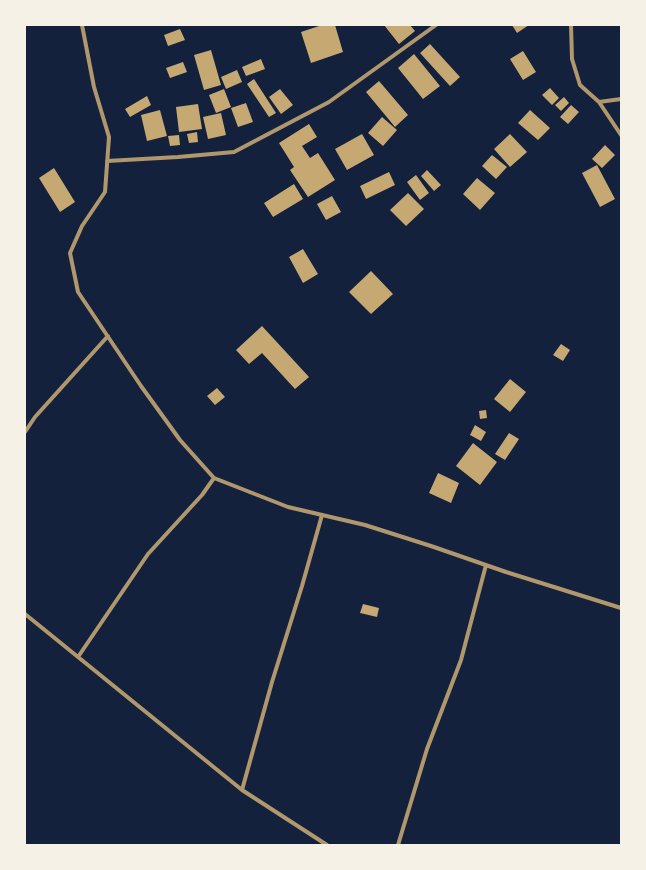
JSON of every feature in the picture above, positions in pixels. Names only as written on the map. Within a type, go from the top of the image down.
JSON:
[{"type":"street","points":[[82,25],[94,87],[110,137],[105,192],[82,226],[70,253],[78,292],[141,386],[180,440],[214,478],[288,507],[365,525],[621,608]]},
{"type":"street","points":[[107,161],[234,152],[329,102],[436,25]]},
{"type":"street","points":[[571,25],[572,59],[580,85],[599,102],[621,135]]},
{"type":"street","points":[[599,102],[621,99]]},
{"type":"street","points":[[25,432],[35,417],[108,336]]},
{"type":"street","points":[[78,657],[148,554],[202,495],[214,478]]},
{"type":"street","points":[[242,790],[272,682],[302,586],[322,515]]},
{"type":"street","points":[[398,845],[426,748],[461,660],[486,564]]},
{"type":"street","points":[[25,614],[242,790],[327,845]]},
{"type":"building","points":[[322,25],[335,25],[343,52],[311,63],[301,32]]},
{"type":"building","points":[[384,25],[410,25],[415,31],[399,44]]},
{"type":"building","points":[[512,25],[529,25],[517,33]]},
{"type":"building","points":[[180,29],[185,40],[168,46],[164,35]]},
{"type":"building","points":[[430,44],[460,77],[450,86],[420,53]]},
{"type":"building","points":[[211,50],[221,85],[204,90],[194,55]]},
{"type":"building","points":[[523,51],[536,72],[523,80],[510,59]]},
{"type":"building","points":[[414,54],[440,86],[423,99],[398,68]]},
{"type":"building","points":[[261,59],[265,69],[246,76],[242,67]]},
{"type":"building","points":[[183,62],[187,72],[170,78],[166,68]]},
{"type":"building","points":[[237,70],[242,82],[226,89],[221,77]]},
{"type":"building","points":[[254,79],[276,113],[269,117],[247,84]]},
{"type":"building","points":[[379,81],[408,115],[395,127],[366,92]]},
{"type":"building","points":[[550,88],[559,98],[552,105],[542,95]]},
{"type":"building","points":[[224,89],[231,107],[216,113],[209,95]]},
{"type":"building","points":[[280,89],[293,105],[281,114],[269,97]]},
{"type":"building","points":[[147,96],[151,105],[130,117],[125,109]]},
{"type":"building","points":[[564,97],[569,103],[561,111],[555,105]]},
{"type":"building","points":[[246,103],[253,122],[238,127],[231,108]]},
{"type":"building","points":[[198,104],[202,129],[179,132],[176,107]]},
{"type":"building","points":[[571,105],[579,112],[568,124],[560,117]]},
{"type":"building","points":[[160,110],[167,136],[147,141],[141,115]]},
{"type":"building","points":[[530,110],[550,128],[538,140],[518,123]]},
{"type":"building","points":[[221,113],[226,135],[208,139],[203,117]]},
{"type":"building","points":[[382,117],[397,130],[383,146],[368,133]]},
{"type":"building","points":[[309,124],[317,137],[302,146],[310,158],[318,153],[335,180],[308,197],[290,170],[294,167],[279,143]]},
{"type":"building","points":[[197,132],[198,142],[189,143],[187,134]]},
{"type":"building","points":[[362,134],[374,155],[347,170],[335,149]]},
{"type":"building","points":[[510,134],[527,152],[510,167],[494,149]]},
{"type":"building","points":[[179,135],[180,145],[170,146],[168,136]]},
{"type":"building","points":[[605,145],[615,155],[602,168],[592,159]]},
{"type":"building","points":[[492,155],[507,167],[496,179],[482,166]]},
{"type":"building","points":[[597,165],[615,199],[600,207],[582,173]]},
{"type":"building","points":[[54,168],[75,202],[60,212],[39,178]]},
{"type":"building","points":[[427,170],[441,185],[434,191],[421,176]]},
{"type":"building","points":[[389,172],[395,185],[366,199],[360,186]]},
{"type":"building","points":[[416,175],[429,193],[420,200],[407,182]]},
{"type":"building","points":[[477,178],[495,193],[480,210],[463,194]]},
{"type":"building","points":[[294,184],[303,199],[273,217],[264,203]]},
{"type":"building","points":[[408,193],[424,209],[406,226],[390,210]]},
{"type":"building","points":[[332,196],[341,212],[326,220],[317,204]]},
{"type":"building","points":[[303,249],[318,274],[303,283],[289,257]]},
{"type":"building","points":[[371,271],[393,294],[371,314],[349,292]]},
{"type":"building","points":[[262,326],[309,377],[295,389],[262,353],[249,364],[236,350]]},
{"type":"building","points":[[561,344],[570,350],[563,361],[553,355]]},
{"type":"building","points":[[510,379],[526,392],[510,412],[494,399]]},
{"type":"building","points":[[217,388],[225,397],[215,405],[207,396]]},
{"type":"building","points":[[486,410],[487,418],[480,419],[479,411]]},
{"type":"building","points":[[475,425],[486,432],[481,441],[470,435]]},
{"type":"building","points":[[509,433],[519,439],[505,460],[495,454]]},
{"type":"building","points":[[473,443],[497,462],[480,485],[456,466]]},
{"type":"building","points":[[438,473],[459,483],[451,503],[429,493]]},
{"type":"building","points":[[363,604],[379,608],[377,617],[360,613]]}]
